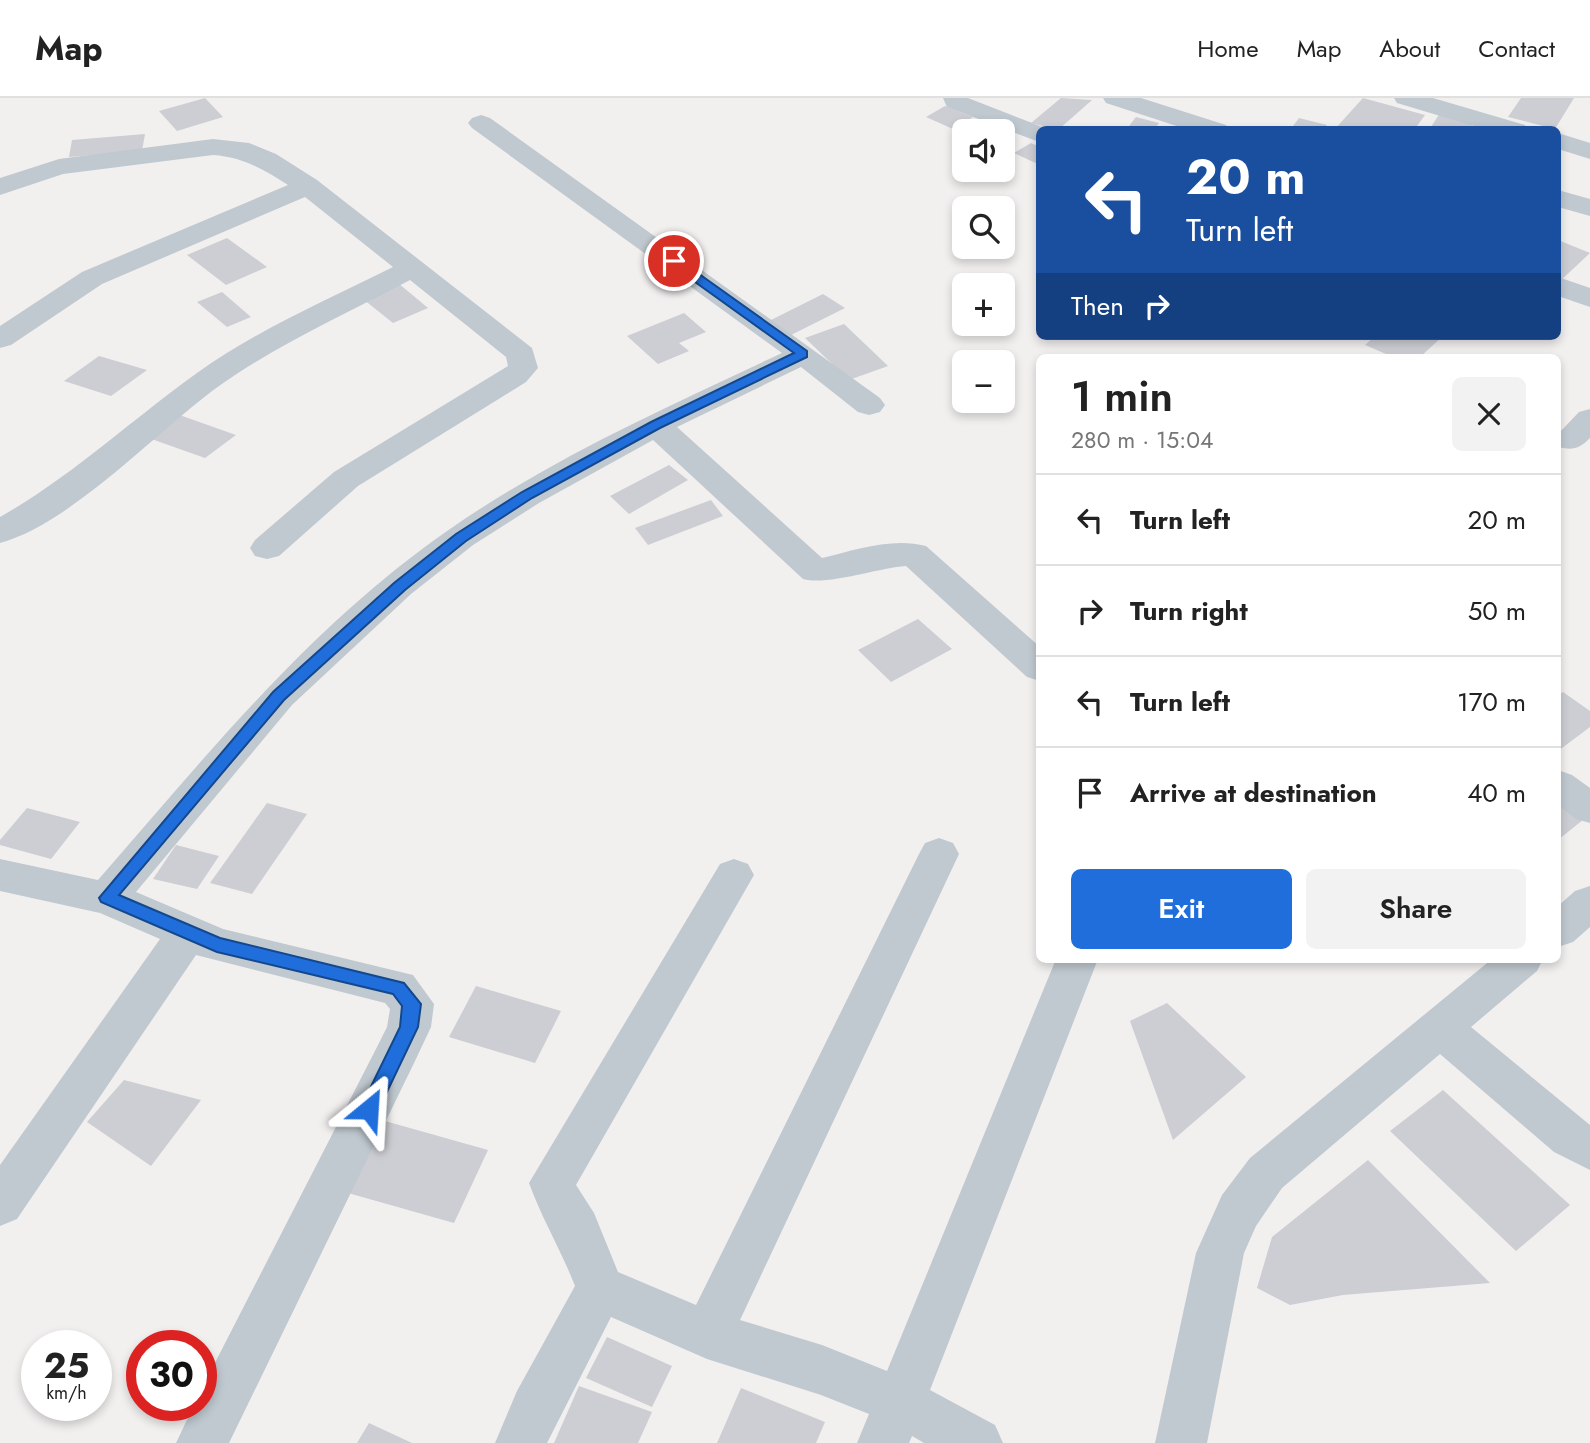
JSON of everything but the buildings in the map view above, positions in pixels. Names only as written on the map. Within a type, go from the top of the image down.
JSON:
[{"type":"street","points":[[955,98],[956,102],[1036,132]]},
{"type":"street","points":[[1115,98],[1204,126]]},
{"type":"street","points":[[1406,98],[1454,104],[1506,126]]},
{"type":"street","points":[[481,122],[803,354],[869,405]]},
{"type":"street","points":[[1561,142],[1590,150]]},
{"type":"street","points":[[0,187],[59,167],[213,147],[240,149],[267,160],[308,186],[521,354],[523,368],[515,376],[346,479],[267,548]]},
{"type":"street","points":[[0,339],[92,278],[308,186]]},
{"type":"street","points":[[1561,199],[1590,208]]},
{"type":"street","points":[[0,532],[59,498],[209,379],[264,345],[414,267]]},
{"type":"street","points":[[1561,287],[1590,298]]},
{"type":"street","points":[[107,898],[279,696],[400,586],[461,537],[527,495],[656,425],[803,354]]},
{"type":"street","points":[[656,425],[815,571],[880,556],[914,554],[1036,664]]},
{"type":"street","points":[[1561,787],[1590,808]]},
{"type":"street","points":[[707,1335],[939,854]]},
{"type":"street","points":[[0,875],[107,898],[187,934],[398,988],[412,1004],[409,1027],[393,1061],[202,1443]]},
{"type":"street","points":[[734,875],[552,1183],[561,1206],[577,1229],[600,1288],[707,1335],[822,1370],[890,1422],[977,1443]]},
{"type":"street","points":[[1561,927],[1590,903]]},
{"type":"street","points":[[0,1204],[187,934]]},
{"type":"street","points":[[890,1422],[1075,963]]},
{"type":"street","points":[[1181,1443],[1220,1253],[1239,1211],[1266,1173],[1517,963]]},
{"type":"street","points":[[1439,1027],[1570,1137],[1590,1149]]},
{"type":"street","points":[[521,1443],[535,1409],[600,1288]]},
{"type":"route","points":[[369,1109],[409,1027],[412,1004],[398,988],[217,945],[107,898],[279,696],[400,586],[461,537],[527,495],[656,425],[803,354],[674,261]]}]
